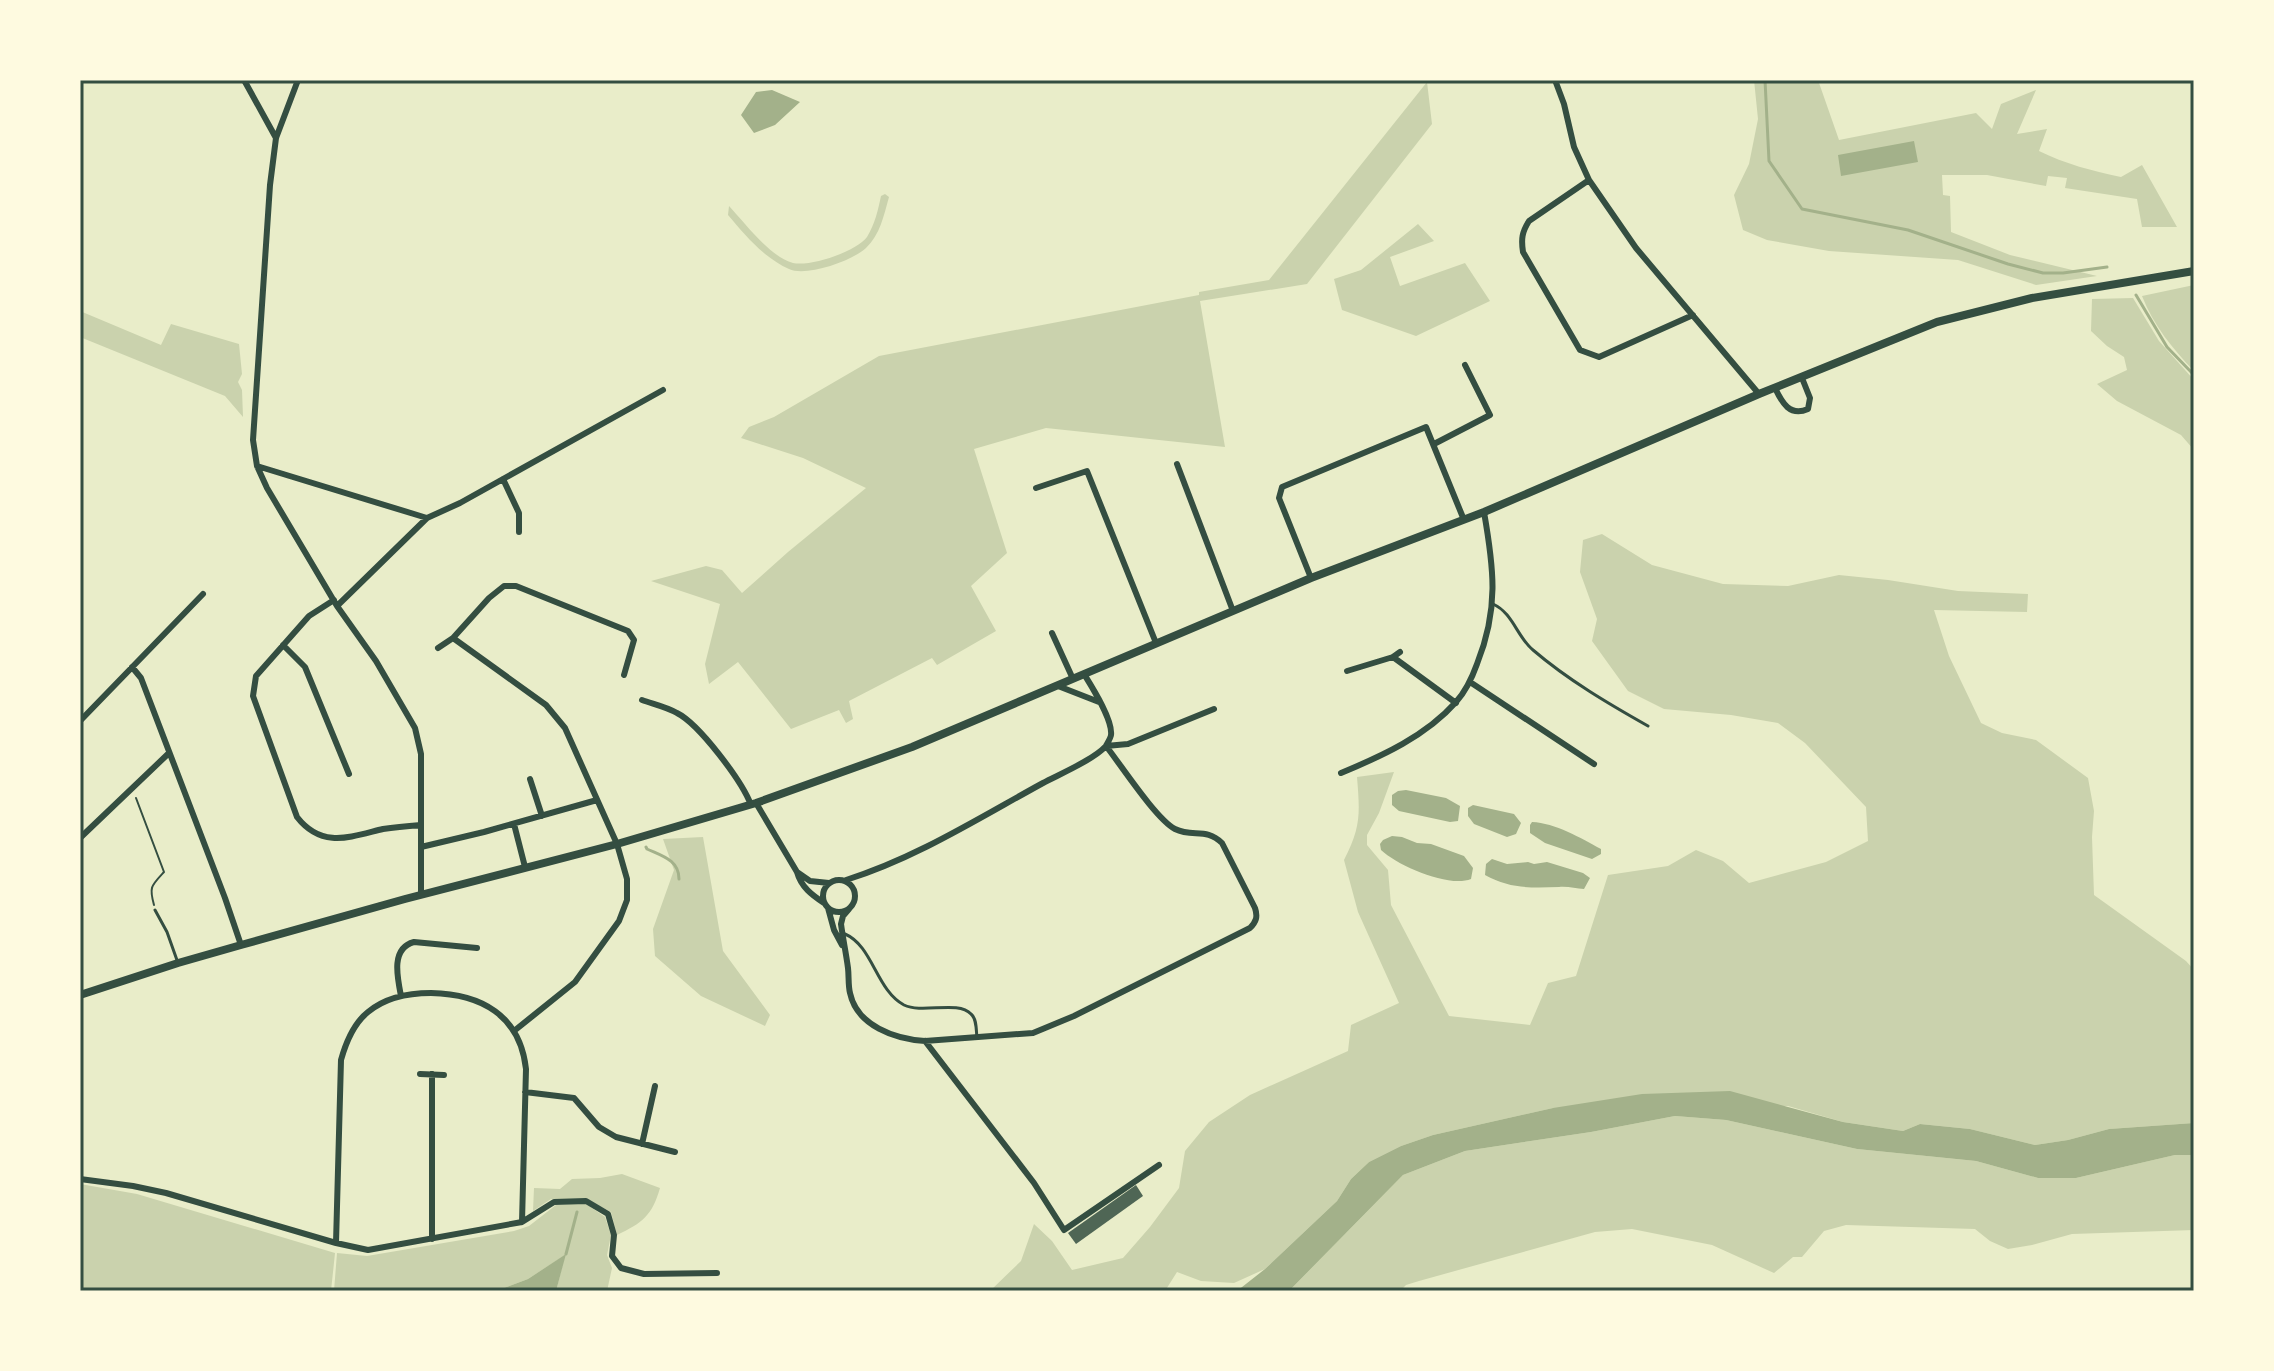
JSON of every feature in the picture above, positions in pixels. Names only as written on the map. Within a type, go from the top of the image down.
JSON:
[{"type":"main road","points":[[80,995],[241,945],[617,844],[753,804],[912,747],[1311,578],[1484,512],[1759,394],[1937,322],[2088,287],[2194,271]]},
{"type":"street","points":[[244,80],[276,138]]},
{"type":"street","points":[[298,80],[276,138],[270,185],[253,440],[257,466],[267,488],[415,728],[421,754],[421,895]]},
{"type":"street","points":[[1555,80],[1574,147],[1589,180],[1636,248],[1759,394]]},
{"type":"street","points":[[1589,180],[1529,221],[1522,231],[1521,242],[1523,252],[1580,350],[1599,357],[1693,315]]},
{"type":"street","points":[[1434,444],[1490,415],[1465,365]]},
{"type":"street","points":[[1775,388],[1785,406],[1797,412],[1804,411],[1808,409],[1810,398],[1802,378]]},
{"type":"street","points":[[421,825],[338,840],[304,825],[297,817],[253,696],[256,676],[309,616],[336,603],[427,518],[460,503],[663,390]]},
{"type":"street","points":[[1311,578],[1279,498],[1282,487],[1426,427],[1464,520]]},
{"type":"street","points":[[1177,464],[1233,611]]},
{"type":"street","points":[[257,466],[427,518]]},
{"type":"street","points":[[1036,488],[1087,471],[1156,643]]},
{"type":"street","points":[[503,479],[519,513],[519,532]]},
{"type":"street","points":[[1341,773],[1385,754],[1424,730],[1456,703],[1470,682],[1487,641],[1493,604],[1484,512]]},
{"type":"street","points":[[438,648],[453,638],[504,586],[516,586],[628,631],[634,640],[624,675]]},
{"type":"street","points":[[80,721],[203,594]]},
{"type":"street","points":[[1052,633],[1073,679]]},
{"type":"street","points":[[453,638],[546,705],[565,728],[617,844],[627,879],[627,900],[619,921],[575,982],[514,1031]]},
{"type":"street","points":[[283,645],[305,667],[349,774]]},
{"type":"street","points":[[1347,671],[1400,652]]},
{"type":"street","points":[[1393,657],[1456,703]]},
{"type":"street","points":[[132,667],[141,678],[241,945]]},
{"type":"street","points":[[1084,674],[1111,728],[1106,746]]},
{"type":"street","points":[[1470,682],[1594,764]]},
{"type":"street","points":[[1057,685],[1099,702]]},
{"type":"street","points":[[642,700],[678,713],[699,730],[744,790],[804,887],[838,912],[849,909]]},
{"type":"street","points":[[846,880],[894,862],[947,836],[1106,746],[1128,744],[1214,709]]},
{"type":"street","points":[[797,872],[810,881],[829,883],[840,879],[851,884],[855,893],[853,904],[842,920],[851,997],[864,1018],[887,1033],[925,1041],[1023,1035],[1046,1028],[1250,928],[1257,915],[1222,843],[1208,831],[1183,832],[1167,824],[1106,746]]},
{"type":"street","points":[[80,838],[169,753]]},
{"type":"street","points":[[530,779],[542,816]]},
{"type":"street","points":[[526,796],[534,793]]},
{"type":"street","points":[[421,847],[597,800]]},
{"type":"street","points":[[514,824],[525,867]]},
{"type":"street","points":[[829,883],[823,892],[826,906],[845,952]]},
{"type":"street","points":[[401,996],[398,953],[404,944],[414,942],[477,948]]},
{"type":"street","points":[[336,1243],[341,1060],[351,1034],[366,1014],[382,1002],[417,993],[470,997],[491,1007],[514,1031],[524,1055],[522,1222]]},
{"type":"street","points":[[925,1041],[1034,1183],[1064,1230],[1159,1165]]},
{"type":"street","points":[[420,1074],[444,1075]]},
{"type":"street","points":[[432,1074],[432,1239]]},
{"type":"street","points":[[642,1144],[655,1086]]},
{"type":"street","points":[[525,1092],[574,1098],[599,1127],[616,1137],[675,1152]]},
{"type":"street","points":[[80,1179],[166,1193],[368,1250],[522,1222],[554,1202],[586,1201],[608,1214],[614,1235],[612,1256],[621,1268],[644,1274],[717,1273]]},
{"type":"lane","points":[[1493,604],[1503,608],[1530,648],[1602,700],[1648,726]]},
{"type":"lane","points":[[155,910],[178,963]]},
{"type":"lane","points":[[843,933],[857,942],[887,988],[901,1003],[917,1009],[959,1008],[967,1011],[975,1021],[977,1038]]},
{"type":"path","points":[[132,790],[164,872],[150,891],[155,910]]},
{"type":"shaded area","points":[[1754,80],[1818,80],[1839,140],[1976,113],[1992,129],[2001,104],[2036,90],[2017,134],[2047,129],[2039,151],[2100,172],[2121,177],[2142,165],[2177,227],[2142,227],[2137,199],[2065,188],[2067,178],[2048,176],[2046,186],[1987,175],[1942,175],[1943,195],[1950,196],[1951,232],[2010,255],[2097,276],[2036,285],[1958,260],[1829,251],[1767,240],[1743,230],[1734,195],[1749,164],[1758,119]]},
{"type":"shaded area","points":[[1427,82],[1432,124],[1307,284],[1200,301],[1225,447],[1046,428],[974,449],[1007,553],[971,586],[996,631],[937,665],[932,658],[849,701],[853,719],[846,723],[839,710],[791,729],[738,662],[709,684],[705,664],[720,604],[651,581],[706,566],[722,570],[742,593],[866,488],[803,458],[741,438],[749,427],[774,417],[879,356],[1269,280]]},
{"type":"shaded area","points":[[772,90],[800,102],[775,125],[754,133],[741,115],[756,92]]},
{"type":"shaded area","points":[[1914,141],[1918,162],[1841,176],[1838,155]]},
{"type":"shaded area","points":[[885,194],[889,197],[881,224],[866,248],[840,262],[806,271],[789,269],[771,259],[728,215],[729,206],[758,239],[784,260],[811,263],[854,248],[862,242],[870,232],[881,196]]},
{"type":"shaded area","points":[[1418,224],[1434,241],[1390,257],[1400,286],[1465,263],[1490,301],[1416,336],[1342,310],[1334,279],[1361,270]]},
{"type":"shaded area","points":[[2194,285],[2194,371],[2164,336],[2142,296]]},
{"type":"shaded area","points":[[2133,298],[2159,341],[2194,380],[2194,450],[2181,435],[2117,401],[2097,384],[2127,370],[2124,357],[2091,331],[2092,299]]},
{"type":"shaded area","points":[[80,311],[161,345],[171,324],[239,344],[242,374],[238,382],[242,390],[243,417],[225,396],[80,337]]},
{"type":"shaded area","points":[[1602,534],[1652,565],[1723,584],[1788,586],[1839,575],[1958,591],[2028,594],[2027,612],[1934,610],[1949,656],[1981,723],[2002,733],[2036,740],[2088,778],[2094,811],[2094,895],[2194,970],[2194,1123],[2109,1129],[2035,1145],[1970,1129],[1920,1124],[1903,1131],[1843,1122],[1788,1106],[1553,1108],[1433,1135],[1369,1162],[1351,1179],[1337,1201],[1265,1269],[1234,1283],[1201,1281],[1177,1272],[1165,1291],[990,1291],[1021,1261],[1034,1224],[1052,1241],[1072,1270],[1123,1258],[1179,1188],[1185,1151],[1209,1122],[1250,1095],[1348,1051],[1351,1025],[1399,1003],[1358,912],[1344,860],[1358,820],[1357,777],[1394,772],[1367,835],[1367,845],[1388,870],[1391,905],[1449,1016],[1530,1025],[1548,983],[1576,976],[1608,875],[1668,866],[1696,850],[1723,861],[1749,883],[1826,862],[1868,841],[1866,807],[1805,743],[1778,723],[1664,709],[1628,691],[1592,641],[1597,619],[1580,572],[1583,540]]},
{"type":"shaded area","points":[[1406,790],[1446,798],[1460,806],[1458,821],[1399,811],[1392,805],[1392,795]]},
{"type":"shaded area","points":[[1473,805],[1514,814],[1521,823],[1516,834],[1507,837],[1474,824],[1468,816],[1468,808]]},
{"type":"shaded area","points":[[1532,822],[1568,832],[1601,849],[1601,854],[1592,859],[1545,843],[1530,833]]},
{"type":"shaded area","points":[[1392,836],[1431,844],[1464,856],[1473,868],[1471,879],[1450,881],[1399,863],[1381,850],[1383,840]]},
{"type":"shaded area","points":[[703,837],[723,951],[770,1015],[765,1026],[701,996],[655,956],[653,929],[674,870],[663,839]]},
{"type":"shaded area","points":[[1492,859],[1507,864],[1547,862],[1590,878],[1584,889],[1512,885],[1485,875],[1486,864]]},
{"type":"shaded area","points":[[1730,1091],[1843,1122],[1903,1131],[1920,1124],[1970,1129],[2035,1145],[2109,1129],[2194,1123],[2194,1155],[2175,1155],[2076,1178],[2038,1178],[1976,1161],[1857,1149],[1726,1120],[1675,1116],[1465,1151],[1403,1175],[1289,1291],[1237,1291],[1337,1201],[1351,1179],[1369,1162],[1401,1146],[1433,1135],[1553,1108],[1642,1094]]},
{"type":"shaded area","points":[[1675,1116],[1726,1120],[1857,1149],[1976,1161],[2038,1178],[2076,1178],[2175,1155],[2194,1155],[2194,1230],[2072,1234],[2008,1249],[1990,1241],[1975,1229],[1846,1225],[1824,1231],[1802,1257],[1793,1257],[1774,1273],[1712,1245],[1632,1229],[1595,1232],[1419,1281],[1406,1285],[1400,1291],[1289,1291],[1403,1175],[1465,1151]]},
{"type":"shaded area","points":[[622,1174],[660,1188],[645,1218],[617,1235],[611,1212],[586,1199],[551,1199],[533,1211],[534,1188],[560,1189],[572,1179]]},
{"type":"shaded area","points":[[80,1184],[137,1194],[335,1253],[331,1291],[80,1291]]},
{"type":"shaded area","points":[[585,1203],[605,1217],[611,1235],[607,1255],[612,1268],[607,1291],[556,1291],[565,1255],[528,1279],[496,1291],[334,1291],[337,1253],[367,1256],[514,1231],[529,1226],[556,1205]]},
{"type":"shaded area","points":[[566,1254],[556,1291],[496,1291],[528,1279]]},
{"type":"building","points":[[1136,1185],[1143,1196],[1076,1244],[1068,1233]]},
{"type":"waterway","points":[[1765,80],[1769,161],[1802,209],[1908,230],[2043,273],[2107,267]]},
{"type":"waterway","points":[[2136,295],[2167,347],[2194,375]]},
{"type":"waterway","points":[[646,847],[673,863],[679,879]]},
{"type":"waterway","points":[[566,1254],[577,1212]]}]
